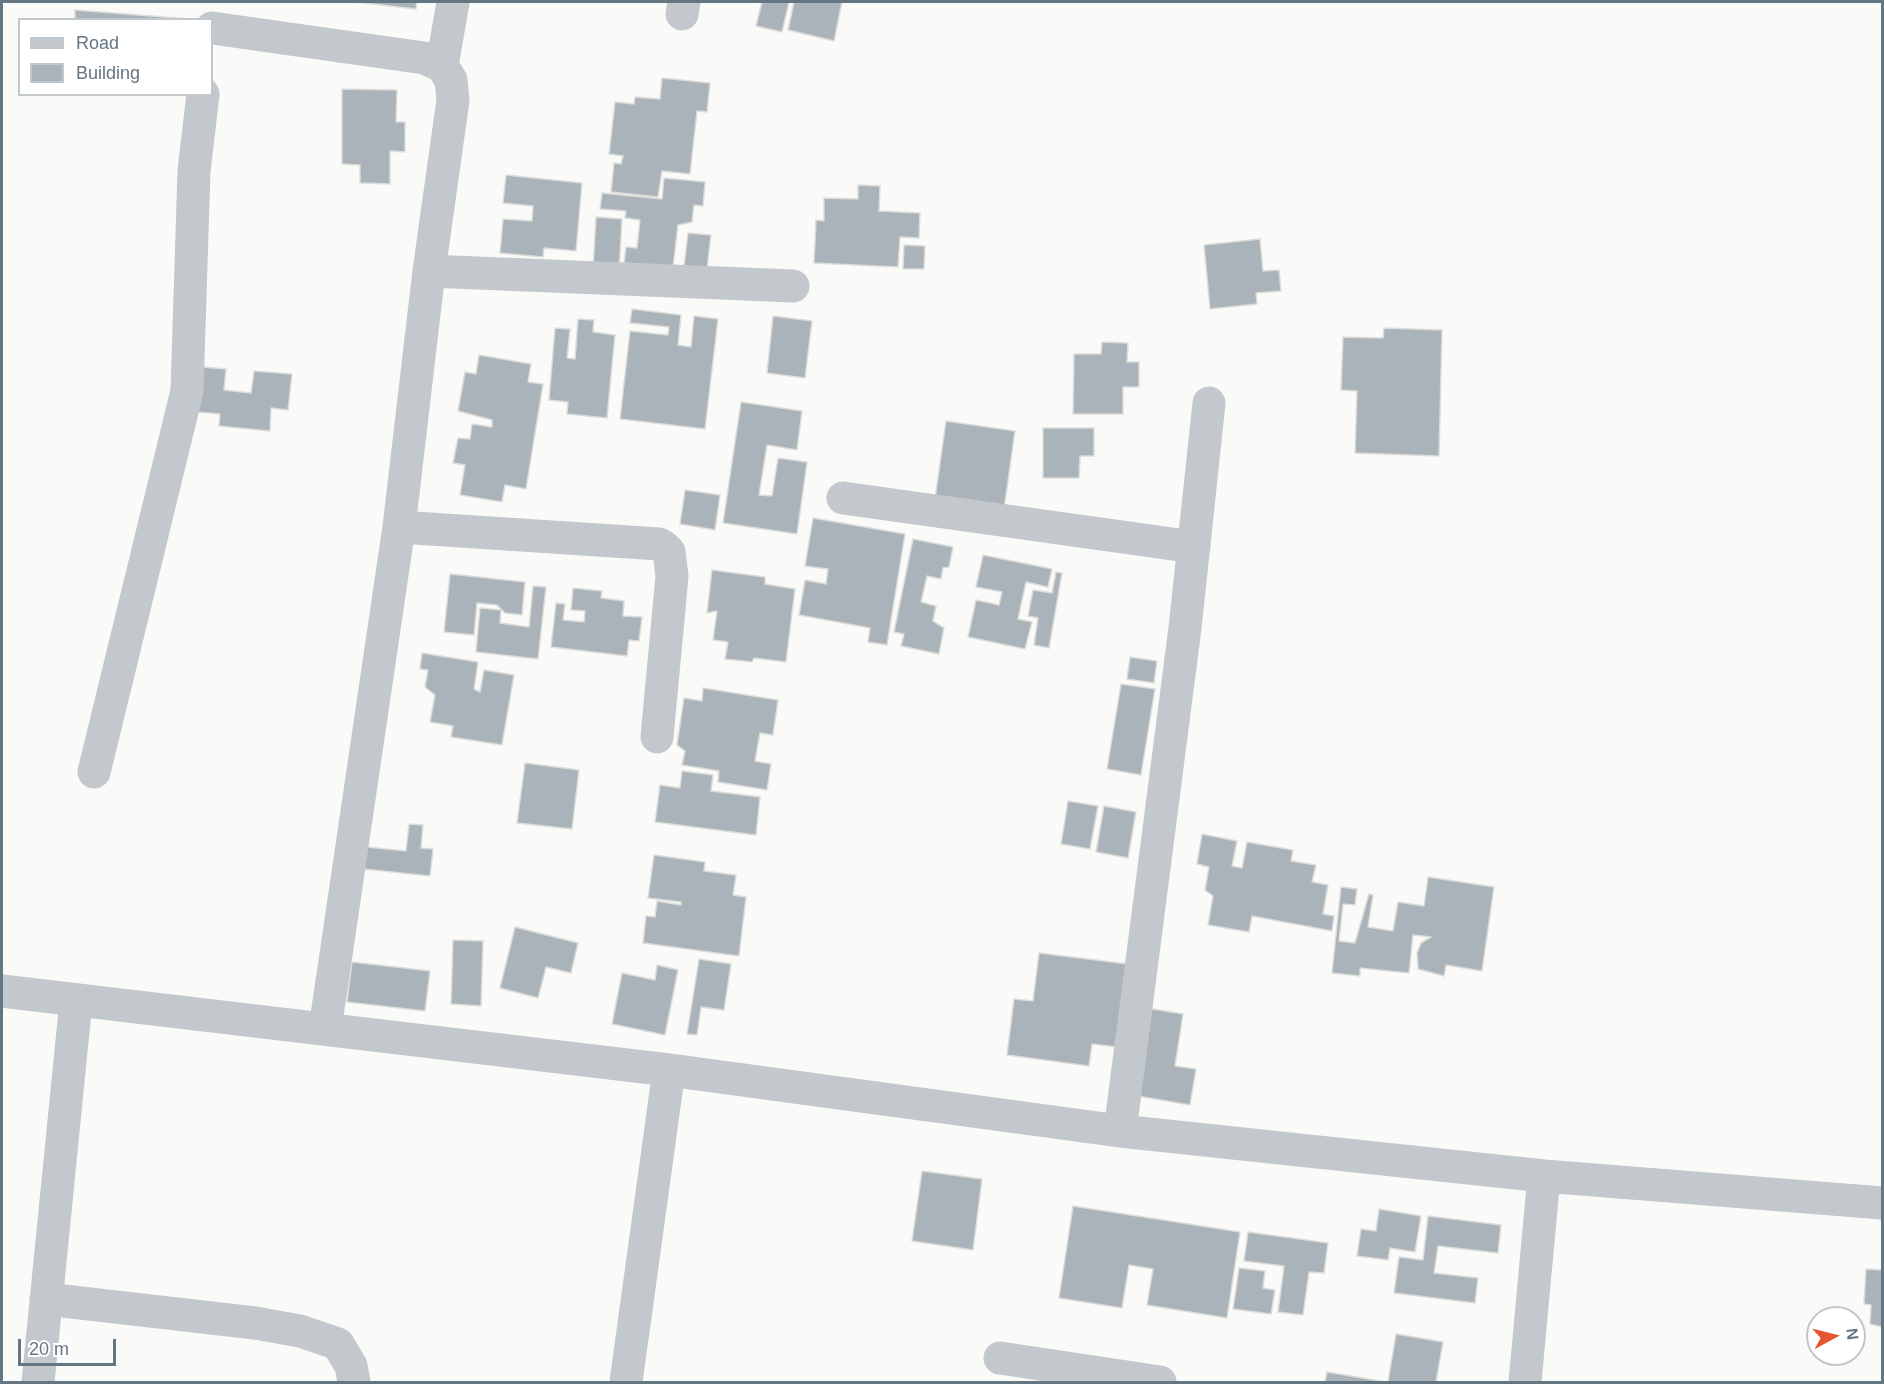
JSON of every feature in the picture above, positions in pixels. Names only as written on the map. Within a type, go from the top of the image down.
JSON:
[{"type":"street","points":[[213,23],[217,2]]},
{"type":"street","points":[[442,66],[453,2]]},
{"type":"street","points":[[213,28],[424,58],[442,66],[451,80],[453,100],[429,271],[399,527],[325,1029]]},
{"type":"street","points":[[94,772],[187,391],[194,171],[203,96]]},
{"type":"street","points":[[429,271],[794,286]]},
{"type":"street","points":[[1120,1131],[1194,547],[1209,403]]},
{"type":"street","points":[[843,498],[1194,547]]},
{"type":"street","points":[[399,527],[660,544],[664,547],[669,552],[672,576],[657,737]]},
{"type":"street","points":[[2,991],[669,1070],[1120,1131],[1544,1176],[1882,1203]]},
{"type":"street","points":[[38,1383],[76,1001]]},
{"type":"street","points":[[626,1383],[669,1070]]},
{"type":"street","points":[[1525,1383],[1544,1176]]},
{"type":"street","points":[[46,1299],[255,1323],[300,1332],[338,1344],[351,1366],[354,1383]]},
{"type":"street","points":[[1000,1358],[1161,1383]]},
{"type":"building","points":[[356,2],[417,2],[416,9]]},
{"type":"building","points":[[762,2],[789,2],[782,32],[756,26]]},
{"type":"building","points":[[794,2],[842,2],[834,41],[788,30]]},
{"type":"building","points":[[75,10],[176,18],[75,18]]},
{"type":"building","points":[[662,78],[710,83],[707,112],[697,111],[690,174],[662,171],[658,197],[611,192],[614,163],[621,164],[623,156],[609,154],[615,102],[634,104],[635,97],[660,99]]},
{"type":"building","points":[[342,89],[397,90],[396,122],[405,122],[405,152],[390,151],[390,184],[360,183],[360,165],[342,164]]},
{"type":"building","points":[[506,175],[582,183],[576,251],[544,248],[543,257],[500,253],[503,219],[532,221],[533,206],[503,203]]},
{"type":"building","points":[[664,178],[705,182],[703,206],[694,205],[692,222],[678,225],[673,267],[624,263],[626,247],[637,248],[640,220],[625,218],[626,211],[600,209],[602,193],[662,199]]},
{"type":"building","points":[[858,185],[880,186],[879,211],[920,213],[919,238],[900,237],[898,267],[814,263],[816,220],[824,221],[824,198],[858,199]]},
{"type":"building","points":[[596,217],[622,219],[619,271],[593,270]]},
{"type":"building","points":[[688,233],[711,235],[707,269],[684,266]]},
{"type":"building","points":[[1260,239],[1263,271],[1279,270],[1281,291],[1256,293],[1257,304],[1210,309],[1204,245]]},
{"type":"building","points":[[904,245],[925,246],[924,269],[903,269]]},
{"type":"building","points":[[632,309],[681,315],[678,345],[691,347],[694,316],[718,319],[705,429],[620,419],[630,331],[668,335],[669,327],[630,323]]},
{"type":"building","points":[[773,316],[812,321],[805,378],[767,373]]},
{"type":"building","points":[[578,319],[594,320],[593,332],[615,335],[607,418],[567,414],[568,402],[549,400],[555,328],[570,329],[567,358],[575,359]]},
{"type":"building","points":[[1384,328],[1442,330],[1439,456],[1355,453],[1357,391],[1341,390],[1343,337],[1383,338]]},
{"type":"building","points":[[1102,342],[1128,343],[1127,362],[1139,362],[1139,387],[1123,387],[1123,414],[1073,414],[1074,354],[1101,354]]},
{"type":"building","points":[[479,355],[531,364],[528,382],[543,384],[526,489],[505,485],[502,502],[460,495],[465,465],[453,463],[458,438],[470,439],[472,424],[492,427],[492,420],[458,411],[465,372],[476,374]]},
{"type":"building","points":[[202,367],[226,369],[224,390],[251,393],[254,371],[292,374],[288,410],[271,408],[270,431],[219,426],[220,414],[198,412]]},
{"type":"building","points":[[741,402],[802,411],[797,450],[767,445],[759,495],[772,496],[778,458],[807,462],[797,534],[723,523]]},
{"type":"building","points":[[946,421],[1015,431],[1004,509],[935,499]]},
{"type":"building","points":[[1043,428],[1094,428],[1094,456],[1080,456],[1079,478],[1043,478]]},
{"type":"building","points":[[685,490],[720,495],[715,530],[680,524]]},
{"type":"building","points":[[813,518],[905,534],[887,645],[868,642],[870,628],[799,615],[805,580],[826,584],[828,569],[805,566]]},
{"type":"building","points":[[913,539],[953,547],[949,567],[943,568],[941,579],[927,576],[921,602],[936,606],[933,621],[944,628],[939,654],[901,646],[904,634],[894,632]]},
{"type":"building","points":[[983,555],[1052,569],[1048,587],[1026,582],[1018,619],[1032,622],[1025,649],[968,637],[976,600],[999,605],[1002,592],[976,587]]},
{"type":"building","points":[[712,570],[765,577],[765,584],[795,589],[786,662],[754,658],[752,662],[725,659],[728,642],[713,640],[717,611],[707,613]]},
{"type":"building","points":[[1056,572],[1062,573],[1049,648],[1034,645],[1038,618],[1028,616],[1033,590],[1052,593]]},
{"type":"building","points":[[450,574],[525,582],[522,615],[505,613],[497,605],[477,603],[474,635],[444,632]]},
{"type":"building","points":[[533,586],[546,587],[538,659],[476,652],[480,608],[501,610],[500,623],[529,627]]},
{"type":"building","points":[[573,588],[602,591],[601,598],[624,601],[623,616],[642,617],[639,641],[629,640],[627,656],[551,647],[556,603],[565,604],[563,620],[584,622],[585,611],[571,610]]},
{"type":"building","points":[[422,653],[478,662],[474,689],[480,692],[484,670],[514,675],[502,745],[451,737],[453,726],[430,722],[435,695],[425,687],[428,670],[420,669]]},
{"type":"building","points":[[1130,657],[1157,661],[1154,683],[1127,679]]},
{"type":"building","points":[[1121,684],[1155,689],[1141,775],[1107,769]]},
{"type":"building","points":[[703,688],[778,700],[773,735],[760,733],[755,761],[771,764],[767,790],[718,782],[719,771],[682,765],[685,751],[677,745],[684,698],[702,701]]},
{"type":"building","points":[[525,763],[579,770],[572,829],[517,823]]},
{"type":"building","points":[[682,771],[713,775],[711,791],[760,797],[756,835],[655,822],[660,785],[680,788]]},
{"type":"building","points":[[1068,801],[1098,806],[1090,849],[1061,844]]},
{"type":"building","points":[[1104,806],[1136,812],[1128,858],[1096,852]]},
{"type":"building","points":[[409,824],[423,825],[421,848],[433,849],[430,876],[364,869],[367,847],[406,851]]},
{"type":"building","points":[[1202,834],[1237,841],[1232,866],[1242,868],[1247,842],[1293,850],[1291,861],[1316,865],[1312,882],[1328,885],[1323,914],[1334,916],[1332,931],[1252,916],[1249,932],[1208,925],[1213,896],[1205,890],[1209,867],[1197,864]]},
{"type":"building","points":[[654,855],[705,862],[704,871],[736,875],[733,895],[746,897],[739,956],[643,943],[646,916],[655,917],[657,901],[681,905],[681,902],[648,898]]},
{"type":"building","points":[[1428,877],[1494,887],[1482,971],[1446,965],[1444,976],[1418,969],[1417,953],[1421,943],[1431,937],[1413,935],[1409,973],[1360,968],[1360,976],[1332,973],[1341,887],[1357,889],[1355,905],[1343,904],[1339,941],[1355,943],[1369,894],[1373,895],[1368,927],[1393,931],[1398,902],[1424,906]]},
{"type":"building","points":[[515,927],[578,943],[571,973],[546,967],[538,998],[500,988]]},
{"type":"building","points":[[453,940],[483,941],[481,1006],[451,1004]]},
{"type":"building","points":[[1039,953],[1128,964],[1117,1047],[1092,1044],[1089,1066],[1007,1055],[1014,999],[1033,1001]]},
{"type":"building","points":[[699,959],[731,964],[724,1010],[701,1007],[697,1035],[687,1034]]},
{"type":"building","points":[[352,962],[430,971],[425,1011],[347,1002]]},
{"type":"building","points":[[657,965],[678,970],[665,1035],[612,1024],[622,973],[655,980]]},
{"type":"building","points":[[1146,1008],[1183,1014],[1175,1066],[1196,1069],[1190,1105],[1132,1095]]},
{"type":"building","points":[[922,1171],[982,1179],[973,1250],[912,1241]]},
{"type":"building","points":[[1073,1206],[1240,1232],[1227,1318],[1147,1305],[1153,1269],[1129,1265],[1122,1308],[1059,1298]]},
{"type":"building","points":[[1379,1209],[1421,1216],[1415,1252],[1390,1248],[1388,1260],[1357,1256],[1361,1229],[1376,1231]]},
{"type":"building","points":[[1428,1216],[1501,1225],[1498,1253],[1438,1246],[1434,1273],[1478,1278],[1475,1303],[1394,1293],[1399,1257],[1423,1260]]},
{"type":"building","points":[[1248,1232],[1328,1243],[1324,1273],[1309,1272],[1303,1315],[1278,1312],[1284,1266],[1244,1261]]},
{"type":"building","points":[[1239,1268],[1265,1271],[1263,1288],[1275,1290],[1271,1314],[1233,1309]]},
{"type":"building","points":[[1866,1269],[1882,1270],[1882,1327],[1870,1324],[1871,1305],[1864,1304]]},
{"type":"building","points":[[1396,1334],[1443,1342],[1436,1382],[1388,1382]]},
{"type":"building","points":[[1327,1372],[1386,1382],[1325,1382]]}]
